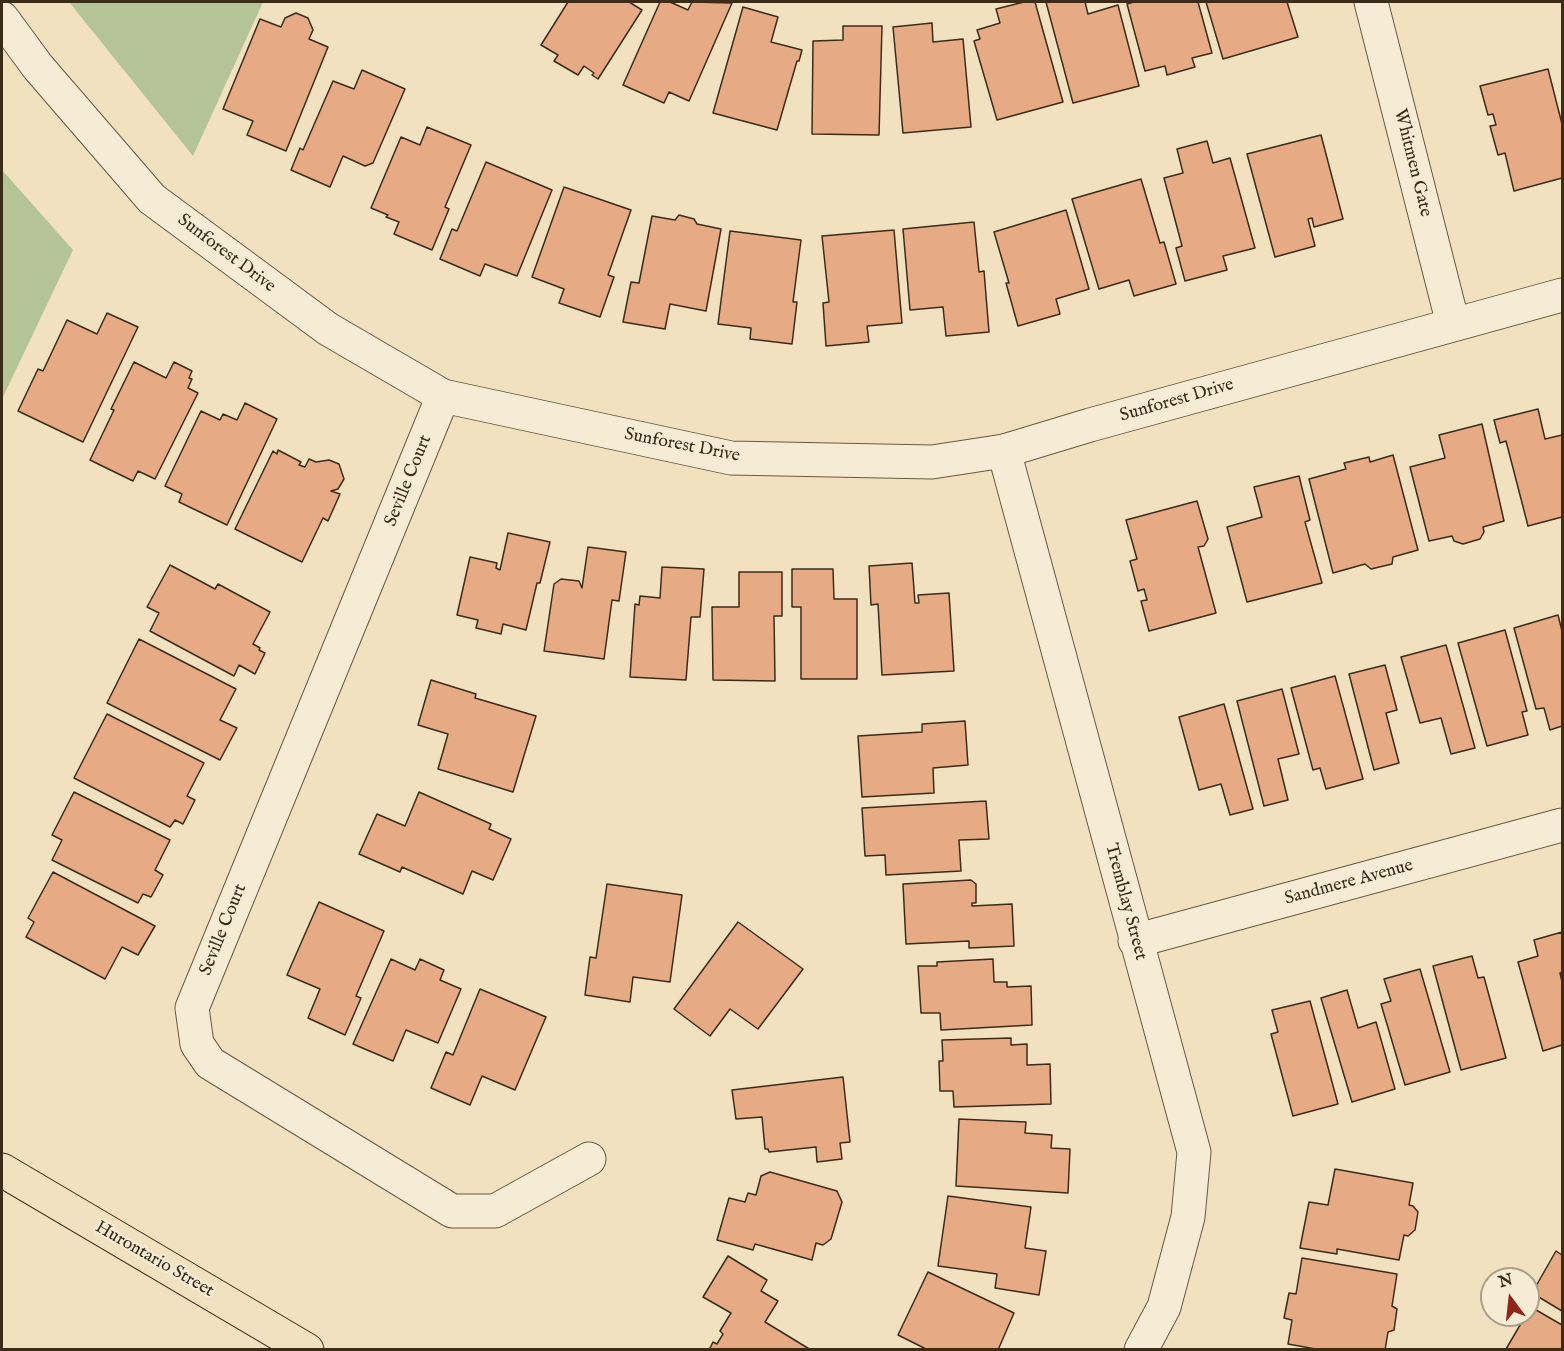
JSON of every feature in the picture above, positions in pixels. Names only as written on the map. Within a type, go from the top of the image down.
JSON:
[{"type":"main road","name":"Hurontario Street","points":[[2,1170],[307,1350]]},
{"type":"street","name":"Whitmen Gate","points":[[1371,2],[1453,324]]},
{"type":"street","name":"Sunforest Drive","points":[[2,18],[38,67],[152,199],[328,329],[443,396],[731,458],[932,462],[1004,451],[1090,425],[1563,295]]},
{"type":"street","name":"Seville Court","points":[[443,396],[192,1008],[197,1044],[210,1063],[452,1211],[495,1211],[589,1159]]},
{"type":"street","name":"Tremblay Street","points":[[1004,451],[1194,1152],[1188,1217],[1164,1307],[1141,1350]]},
{"type":"street","name":"Sandmere Avenue","points":[[1135,941],[1563,825]]},
{"type":"green space","points":[[69,2],[263,2],[193,156]]},
{"type":"green space","points":[[2,170],[73,250],[2,399]]},
{"type":"building","points":[[568,2],[629,2],[642,10],[598,79],[584,66],[578,75],[554,61],[558,55],[541,45]]},
{"type":"building","points":[[660,2],[670,2],[688,10],[692,2],[732,3],[689,101],[669,92],[664,103],[623,85]]},
{"type":"building","points":[[1024,2],[1035,2],[1063,102],[997,120],[974,41],[980,39],[977,30],[1000,23],[996,9]]},
{"type":"building","points":[[1046,2],[1085,2],[1088,14],[1118,5],[1139,86],[1073,103]]},
{"type":"building","points":[[1134,2],[1198,2],[1212,53],[1192,58],[1195,67],[1167,75],[1165,66],[1145,71],[1127,4]]},
{"type":"building","points":[[1206,2],[1287,2],[1298,37],[1223,59]]},
{"type":"building","points":[[743,7],[778,17],[771,42],[802,50],[777,130],[713,113]]},
{"type":"building","points":[[296,13],[308,18],[313,30],[309,39],[328,47],[286,151],[247,135],[253,121],[223,109],[260,19],[281,27],[285,18]]},
{"type":"building","points":[[932,23],[933,42],[963,39],[971,127],[903,133],[893,27]]},
{"type":"building","points":[[843,26],[882,26],[879,135],[812,134],[813,41],[843,40]]},
{"type":"building","points":[[1548,69],[1562,124],[1562,178],[1514,191],[1505,153],[1498,155],[1490,126],[1496,125],[1493,114],[1488,115],[1480,86]]},
{"type":"building","points":[[362,70],[405,89],[373,163],[365,166],[343,156],[330,187],[291,170],[300,148],[303,150],[333,81],[354,89]]},
{"type":"building","points":[[427,127],[471,145],[445,207],[449,209],[432,250],[394,234],[399,222],[371,208],[401,137],[420,145]]},
{"type":"building","points":[[1321,135],[1343,219],[1314,227],[1312,218],[1308,219],[1315,246],[1275,257],[1247,154]]},
{"type":"building","points":[[1207,141],[1213,163],[1230,158],[1255,248],[1223,256],[1227,270],[1185,281],[1176,248],[1182,246],[1164,178],[1183,173],[1177,149]]},
{"type":"building","points":[[486,162],[552,190],[517,276],[485,264],[480,276],[440,259],[452,229],[457,231]]},
{"type":"building","points":[[1141,179],[1160,243],[1164,242],[1176,284],[1134,296],[1129,280],[1099,289],[1072,199]]},
{"type":"building","points":[[564,187],[631,210],[608,275],[614,277],[600,317],[559,303],[564,289],[532,277]]},
{"type":"building","points":[[1066,210],[1089,289],[1056,299],[1060,314],[1018,326],[1006,283],[1009,283],[994,232]]},
{"type":"building","points":[[679,215],[694,219],[697,224],[721,229],[706,311],[670,304],[665,329],[623,322],[631,282],[639,283],[652,216],[675,220]]},
{"type":"building","points":[[974,222],[979,272],[984,271],[989,332],[946,336],[943,307],[910,310],[903,229]]},
{"type":"building","points":[[894,230],[902,323],[867,326],[869,342],[826,346],[823,303],[829,302],[822,236]]},
{"type":"building","points":[[730,231],[801,240],[793,302],[797,302],[792,344],[750,339],[751,328],[718,324]]},
{"type":"building","points":[[107,313],[138,327],[83,442],[18,411],[38,369],[43,371],[67,320],[97,334]]},
{"type":"building","points":[[134,362],[166,378],[174,362],[192,371],[189,378],[192,379],[188,388],[198,393],[155,479],[138,471],[133,481],[90,460]]},
{"type":"building","points":[[245,403],[277,419],[227,525],[179,502],[182,494],[165,486],[201,411],[220,420],[223,414],[237,420]]},
{"type":"building","points":[[1538,409],[1545,439],[1562,435],[1562,517],[1528,526],[1506,441],[1500,443],[1494,420]]},
{"type":"building","points":[[1482,424],[1504,521],[1483,527],[1484,532],[1480,539],[1463,544],[1454,541],[1452,536],[1429,541],[1410,467],[1445,458],[1439,435]]},
{"type":"building","points":[[278,450],[301,462],[299,465],[305,467],[309,459],[316,462],[329,460],[339,464],[344,479],[338,489],[331,491],[340,494],[328,521],[323,518],[302,562],[235,529],[273,451],[277,454]]},
{"type":"building","points":[[1393,455],[1418,550],[1393,557],[1392,564],[1371,569],[1365,564],[1333,573],[1309,479],[1346,469],[1344,463],[1369,457],[1370,462]]},
{"type":"building","points":[[1299,476],[1310,520],[1305,522],[1322,583],[1247,602],[1227,527],[1262,517],[1254,487]]},
{"type":"building","points":[[1197,501],[1208,539],[1204,546],[1198,547],[1216,613],[1149,631],[1141,601],[1147,600],[1144,589],[1138,591],[1130,561],[1137,559],[1126,520]]},
{"type":"building","points":[[508,533],[550,542],[526,630],[503,624],[501,634],[476,628],[478,620],[457,615],[470,557],[497,563],[496,568],[500,570]]},
{"type":"building","points":[[588,547],[626,552],[619,601],[612,600],[604,659],[544,651],[554,584],[561,579],[579,581],[582,588]]},
{"type":"building","points":[[912,563],[915,603],[919,603],[918,595],[949,593],[954,671],[882,675],[878,604],[871,605],[869,566]]},
{"type":"building","points":[[170,565],[215,589],[218,584],[270,612],[253,644],[265,653],[255,674],[239,665],[234,676],[150,631],[159,613],[147,607]]},
{"type":"building","points":[[662,567],[704,569],[700,617],[691,617],[686,680],[630,677],[635,604],[639,605],[640,596],[660,598]]},
{"type":"building","points":[[792,569],[833,569],[834,599],[857,599],[857,679],[801,679],[801,607],[792,607]]},
{"type":"building","points":[[739,572],[782,572],[782,616],[774,616],[775,681],[713,680],[712,607],[739,607]]},
{"type":"building","points":[[1558,615],[1562,631],[1562,726],[1550,730],[1544,708],[1536,709],[1514,628]]},
{"type":"building","points":[[1505,630],[1527,711],[1522,712],[1528,735],[1487,746],[1458,643]]},
{"type":"building","points":[[139,639],[236,689],[220,720],[237,728],[220,760],[107,703]]},
{"type":"building","points":[[1446,645],[1475,748],[1451,754],[1441,718],[1420,723],[1401,657]]},
{"type":"building","points":[[1385,665],[1397,710],[1386,713],[1399,763],[1374,770],[1349,674]]},
{"type":"building","points":[[1335,676],[1363,779],[1326,789],[1320,768],[1313,770],[1291,688]]},
{"type":"building","points":[[431,680],[476,694],[475,698],[536,716],[513,792],[438,769],[448,734],[418,725]]},
{"type":"building","points":[[1282,689],[1299,754],[1278,759],[1288,800],[1264,806],[1237,701]]},
{"type":"building","points":[[1224,704],[1253,809],[1230,815],[1221,784],[1199,790],[1179,717]]},
{"type":"building","points":[[107,714],[204,763],[187,796],[195,800],[183,824],[175,820],[170,827],[74,778]]},
{"type":"building","points":[[965,721],[968,765],[933,768],[934,793],[862,797],[858,736],[922,732],[922,724]]},
{"type":"building","points":[[74,792],[170,840],[155,870],[163,875],[151,897],[143,894],[138,903],[52,860],[62,840],[52,835]]},
{"type":"building","points":[[419,792],[491,824],[489,829],[511,839],[493,880],[472,871],[463,894],[402,867],[400,872],[359,854],[377,814],[405,826]]},
{"type":"building","points":[[986,801],[989,839],[959,840],[961,871],[886,875],[885,855],[865,856],[862,808]]},
{"type":"building","points":[[53,872],[155,926],[138,955],[122,947],[105,979],[26,937],[34,922],[28,918]]},
{"type":"building","points":[[971,880],[976,884],[976,903],[972,903],[972,906],[1012,904],[1014,946],[969,948],[969,941],[906,944],[903,884]]},
{"type":"building","points":[[607,884],[682,895],[670,982],[633,977],[630,1002],[585,995],[590,957],[596,958]]},
{"type":"building","points":[[319,902],[384,931],[356,996],[361,998],[345,1035],[308,1018],[320,989],[287,975]]},
{"type":"building","points":[[738,922],[803,969],[758,1029],[730,1009],[710,1036],[674,1009]]},
{"type":"building","points":[[1562,932],[1562,972],[1560,973],[1562,1045],[1543,1051],[1518,962],[1538,956],[1534,940]]},
{"type":"building","points":[[1472,956],[1478,978],[1484,977],[1506,1058],[1461,1070],[1433,966]]},
{"type":"building","points":[[391,959],[415,970],[420,959],[444,970],[440,980],[461,989],[438,1043],[406,1030],[393,1061],[353,1044]]},
{"type":"building","points":[[993,959],[994,982],[1007,982],[1007,987],[1031,986],[1032,1025],[941,1030],[940,1013],[921,1013],[918,966],[937,966],[937,962]]},
{"type":"building","points":[[1420,969],[1450,1072],[1405,1085],[1381,1004],[1391,1001],[1384,979]]},
{"type":"building","points":[[480,989],[546,1017],[515,1090],[482,1076],[470,1105],[431,1088],[446,1052],[453,1055]]},
{"type":"building","points":[[1347,990],[1358,1028],[1376,1022],[1395,1089],[1352,1102],[1321,998]]},
{"type":"building","points":[[1310,1001],[1338,1104],[1293,1116],[1271,1034],[1278,1032],[1272,1010]]},
{"type":"building","points":[[1011,1038],[1011,1045],[1027,1044],[1027,1065],[1050,1064],[1051,1104],[954,1107],[953,1091],[940,1091],[939,1061],[943,1061],[942,1040]]},
{"type":"building","points":[[843,1077],[850,1142],[840,1143],[842,1159],[817,1162],[816,1147],[769,1152],[765,1149],[762,1117],[736,1119],[732,1090]]},
{"type":"building","points":[[959,1119],[1026,1122],[1025,1133],[1052,1135],[1051,1148],[1070,1149],[1068,1193],[956,1186]]},
{"type":"building","points":[[1335,1169],[1413,1183],[1409,1205],[1418,1212],[1415,1230],[1408,1236],[1404,1235],[1399,1260],[1337,1249],[1337,1254],[1300,1248],[1309,1202],[1328,1205]]},
{"type":"building","points":[[770,1172],[837,1191],[842,1202],[831,1239],[823,1245],[816,1243],[812,1260],[755,1244],[753,1250],[717,1240],[729,1198],[745,1202],[748,1193],[756,1195],[761,1176]]},
{"type":"building","points":[[948,1196],[1031,1207],[1025,1248],[1046,1251],[1039,1295],[995,1288],[997,1274],[938,1266]]},
{"type":"building","points":[[1556,1251],[1562,1255],[1562,1311],[1540,1298],[1540,1279]]},
{"type":"building","points":[[728,1256],[767,1280],[761,1291],[778,1301],[765,1322],[811,1350],[709,1350],[713,1342],[717,1344],[723,1334],[720,1331],[731,1313],[703,1297]]},
{"type":"building","points":[[1302,1258],[1397,1274],[1392,1306],[1397,1309],[1394,1330],[1388,1332],[1385,1350],[1321,1350],[1288,1344],[1292,1320],[1284,1318],[1289,1293],[1296,1294]]},
{"type":"building","points":[[928,1272],[1014,1313],[998,1350],[928,1350],[898,1335]]},
{"type":"building","points":[[1540,1312],[1562,1325],[1562,1350],[1506,1349],[1519,1327],[1540,1327]]}]
